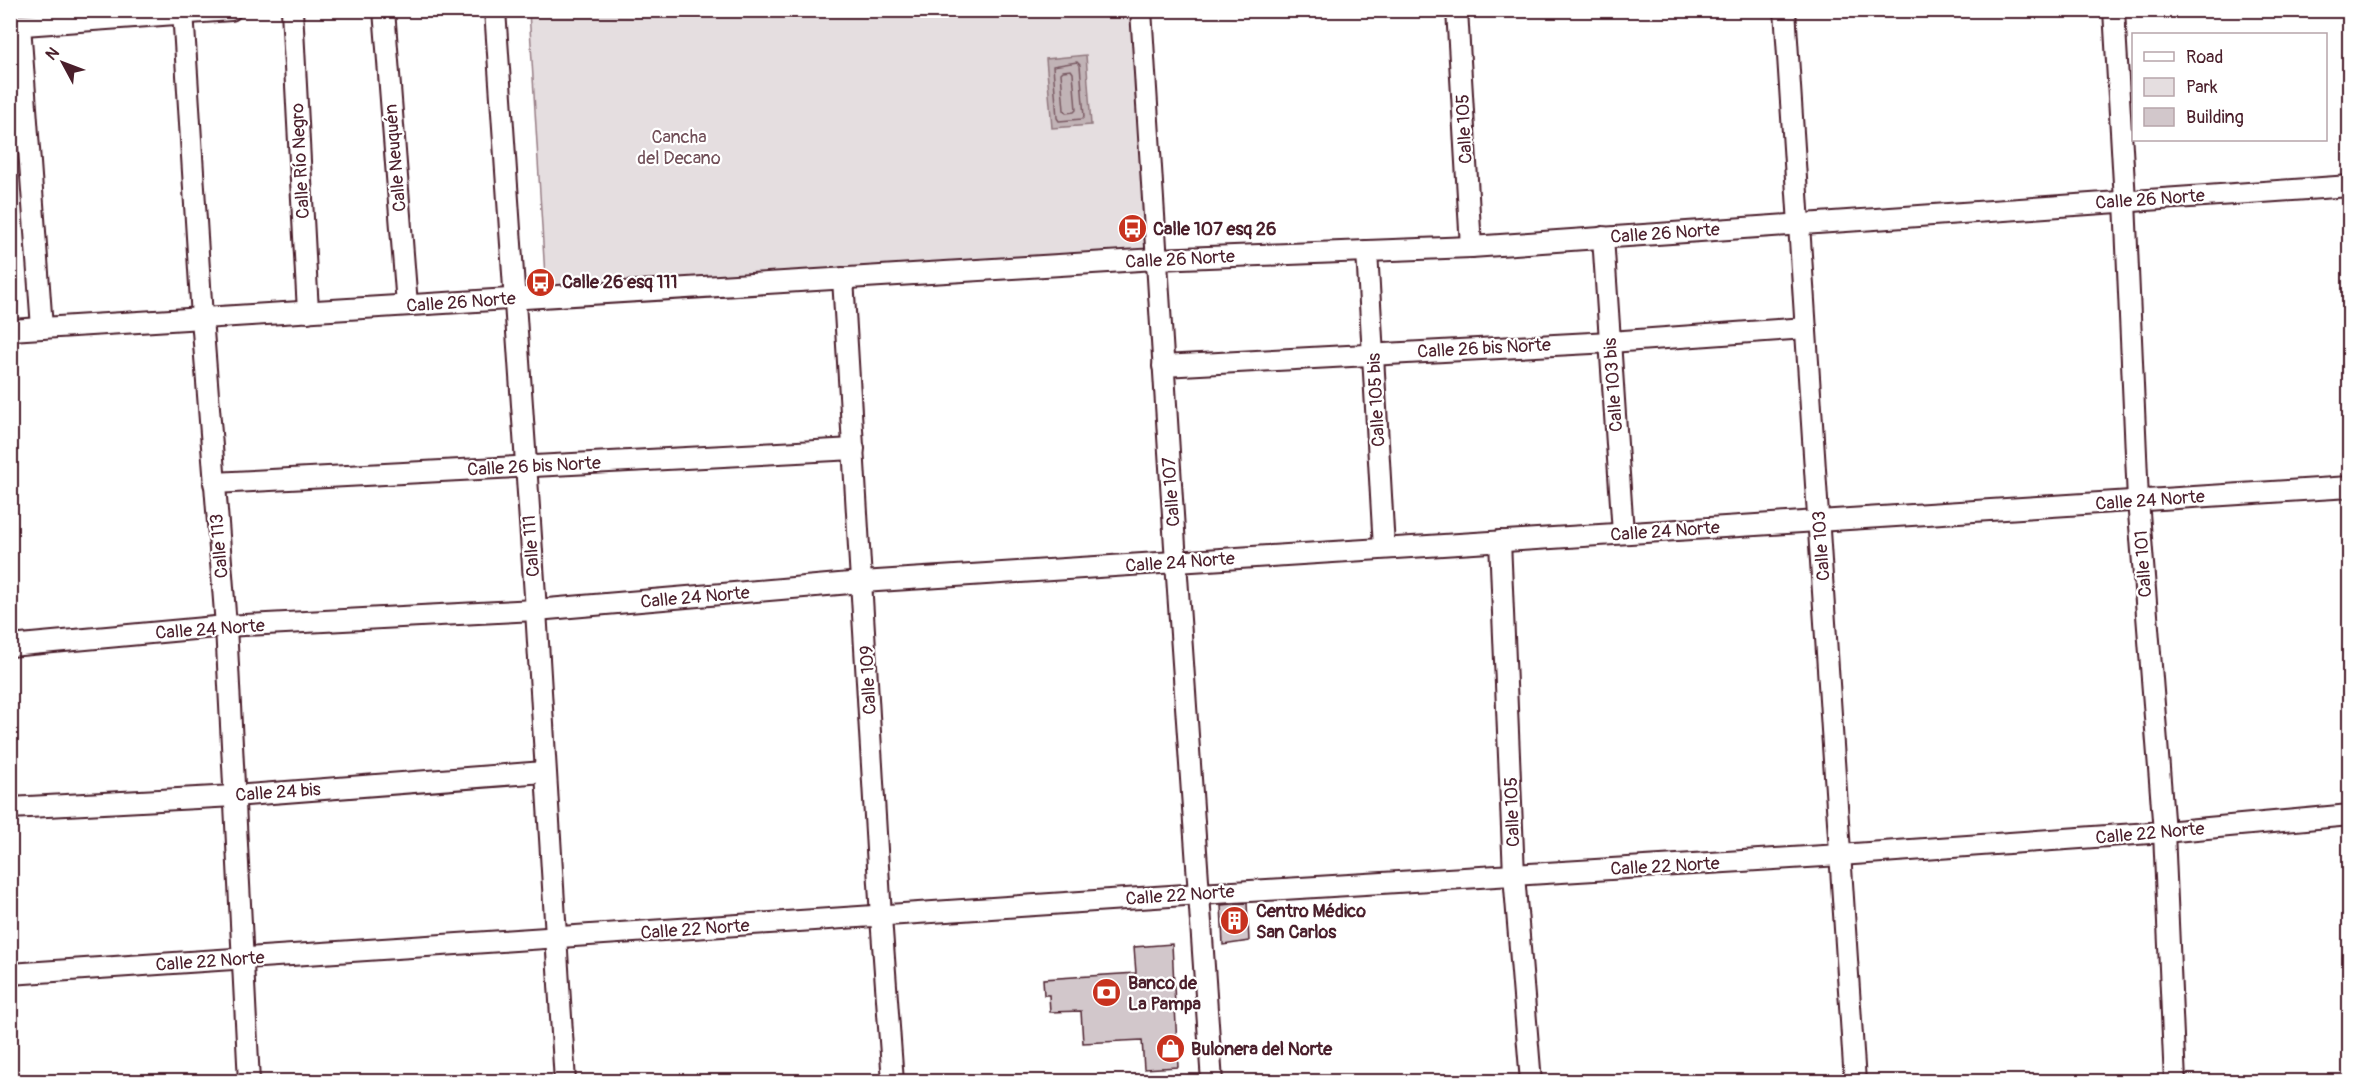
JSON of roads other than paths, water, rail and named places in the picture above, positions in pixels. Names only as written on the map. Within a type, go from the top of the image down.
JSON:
[{"type":"street","points":[[42,328],[15,26],[231,10]]},
{"type":"street","name":"Calle Río Negro","points":[[292,10],[308,312]]},
{"type":"street","name":"Calle Neuquén","points":[[384,10],[407,305]]},
{"type":"street","name":"Calle 111","points":[[495,10],[536,610],[544,772],[565,1082]]},
{"type":"street","name":"Calle 107","points":[[1141,10],[1212,1082]]},
{"type":"street","name":"Calle 105","points":[[1458,10],[1471,246]]},
{"type":"street","name":"Calle 103","points":[[1785,10],[1855,1082]]},
{"type":"street","name":"Calle 101","points":[[2114,10],[2126,201],[2138,501],[2164,832],[2175,1082]]},
{"type":"street","name":"Calle 113","points":[[183,12],[202,318],[226,626],[249,1082]]},
{"type":"street","name":"Calle 26 Norte","points":[[10,330],[1156,259],[1471,246],[2349,186]]},
{"type":"street","name":"Calle 103 bis","points":[[1603,237],[1623,533]]},
{"type":"street","name":"Calle 105 bis","points":[[1367,251],[1384,548]]},
{"type":"street","name":"Calle 109","points":[[843,278],[893,1082]]},
{"type":"street","name":"Calle 26 bis Norte","points":[[1163,366],[1610,342],[1806,328]]},
{"type":"street","name":"Calle 26 bis Norte","points":[[214,483],[854,449]]},
{"type":"street","name":"Calle 24 Norte","points":[[10,646],[226,626],[536,610],[862,582],[2349,487]]},
{"type":"street","name":"Calle 105","points":[[1500,541],[1514,875],[1531,1082]]},
{"type":"street","name":"Calle 24 bis","points":[[10,808],[234,796],[544,772]]},
{"type":"street","name":"Calle 22 Norte","points":[[10,974],[1200,894],[1840,855],[2164,832],[2349,815]]},
{"type":"water","points":[[1086,55],[1091,125],[1052,128],[1046,59]]},
{"type":"place","name":"Calle 107 esq 26","points":[[1132,229]]},
{"type":"place","name":"Calle 26 esq 111","points":[[541,282]]},
{"type":"place","name":"Centro Médico San Carlos","points":[[1235,921]]},
{"type":"place","name":"Banco de La Pampa","points":[[1107,993]]},
{"type":"place","name":"Bulonera del Norte","points":[[1170,1049]]},
{"type":"park label","name":"Cancha del Decano","points":[[679,147]]}]
